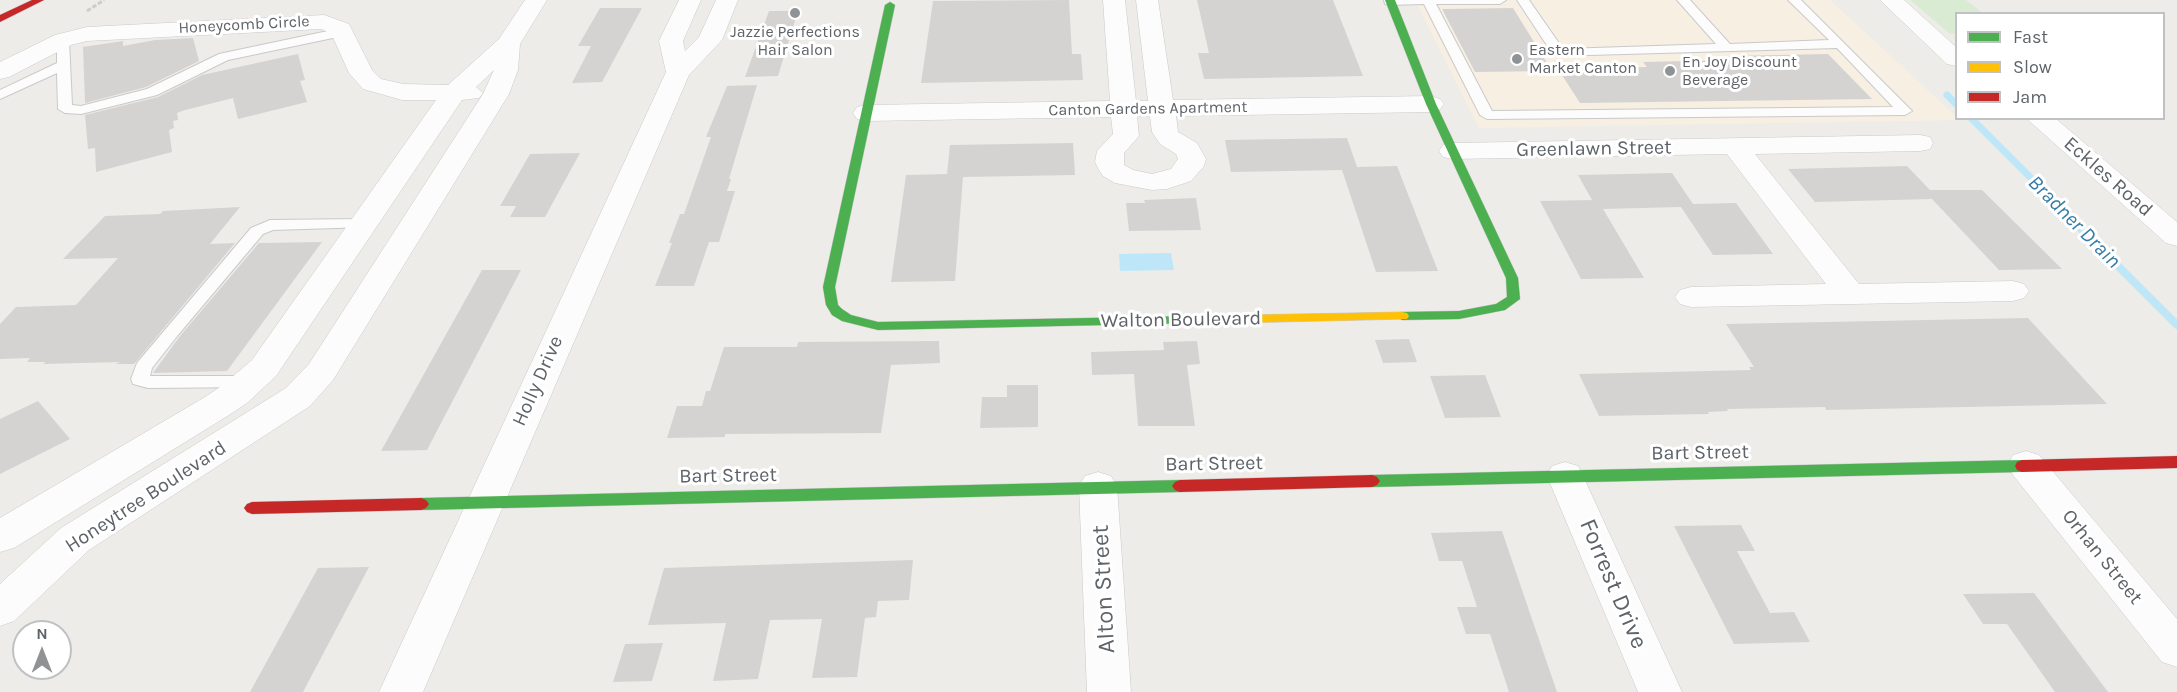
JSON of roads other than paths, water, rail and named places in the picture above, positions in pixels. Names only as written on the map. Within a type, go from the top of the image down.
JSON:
[{"type":"main road","points":[[0,19],[39,0]]},
{"type":"main road","name":"Walton Boulevard","points":[[890,5],[829,287],[829,298],[837,312],[860,323],[878,326],[1447,315],[1486,312],[1514,299],[1512,278],[1431,105],[1389,1]]},
{"type":"main road","name":"Bart Street","points":[[252,507],[2177,462]]},
{"type":"street","name":"Honeytree Boulevard","points":[[0,537],[216,406],[264,368],[455,92],[508,44],[536,0]]},
{"type":"street","points":[[678,72],[671,41],[690,0]]},
{"type":"street","name":"Holly Drive","points":[[401,692],[678,72],[710,40],[727,0]]},
{"type":"street","points":[[1114,0],[1126,135],[1111,151],[1109,162],[1113,170],[1125,177],[1152,182],[1167,181],[1181,175],[1190,166],[1192,159],[1187,149],[1169,138],[1165,132],[1147,0]]},
{"type":"street","points":[[1891,0],[1955,58]]},
{"type":"street","name":"Honeycomb Circle","points":[[0,72],[63,40],[87,33],[324,22],[334,24],[342,32]]},
{"type":"street","points":[[342,32],[361,74],[372,84],[402,92],[496,94]]},
{"type":"street","points":[[1117,36],[1152,35]]},
{"type":"street","name":"Honeytree Boulevard","points":[[1,607],[75,539],[298,397],[321,372],[496,94],[506,70],[508,44]]},
{"type":"street","name":"Canton Gardens Apartment","points":[[866,113],[1431,105]]},
{"type":"street","name":"Eckles Road","points":[[2041,120],[2177,237]]},
{"type":"street","name":"Greenlawn Street","points":[[1453,151],[1920,143]]},
{"type":"street","points":[[1735,146],[1851,295]]},
{"type":"street","points":[[362,224],[411,226]]},
{"type":"street","points":[[1691,297],[2013,291]]},
{"type":"street","points":[[249,382],[298,397]]},
{"type":"street","name":"Orhan Street","points":[[2026,465],[2177,649]]},
{"type":"street","name":"Forrest Drive","points":[[1565,476],[1660,692]]},
{"type":"street","name":"Alton Street","points":[[1098,486],[1109,692]]},
{"type":"lane","points":[[1389,1],[1500,0]]},
{"type":"lane","points":[[1523,0],[1559,53],[1840,44]]},
{"type":"lane","points":[[1683,0],[1727,48]]},
{"type":"lane","points":[[1428,1],[1487,115],[1905,111],[1794,0]]},
{"type":"lane","points":[[264,24],[269,47]]},
{"type":"lane","points":[[63,40],[66,109],[81,110],[152,93],[224,57],[342,32]]},
{"type":"lane","points":[[0,95],[64,65]]},
{"type":"lane","points":[[249,382],[148,382],[140,379],[143,367],[246,241],[257,231],[270,225],[362,224]]},
{"type":"water","points":[[1171,253],[1174,270],[1120,271],[1119,254]]},
{"type":"waterway","name":"Bradner Drain","points":[[1947,95],[1955,103]]},
{"type":"waterway","name":"Bradner Drain","points":[[1973,120],[2036,183]]},
{"type":"waterway","name":"Bradner Drain","points":[[2034,182],[2177,325]]},
{"type":"place","name":"Jazzie Perfections Hair Salon","points":[[795,13]]},
{"type":"place","name":"Eastern Market Canton","points":[[1517,59]]},
{"type":"place","name":"En Joy Discount Beverage","points":[[1670,71]]}]
